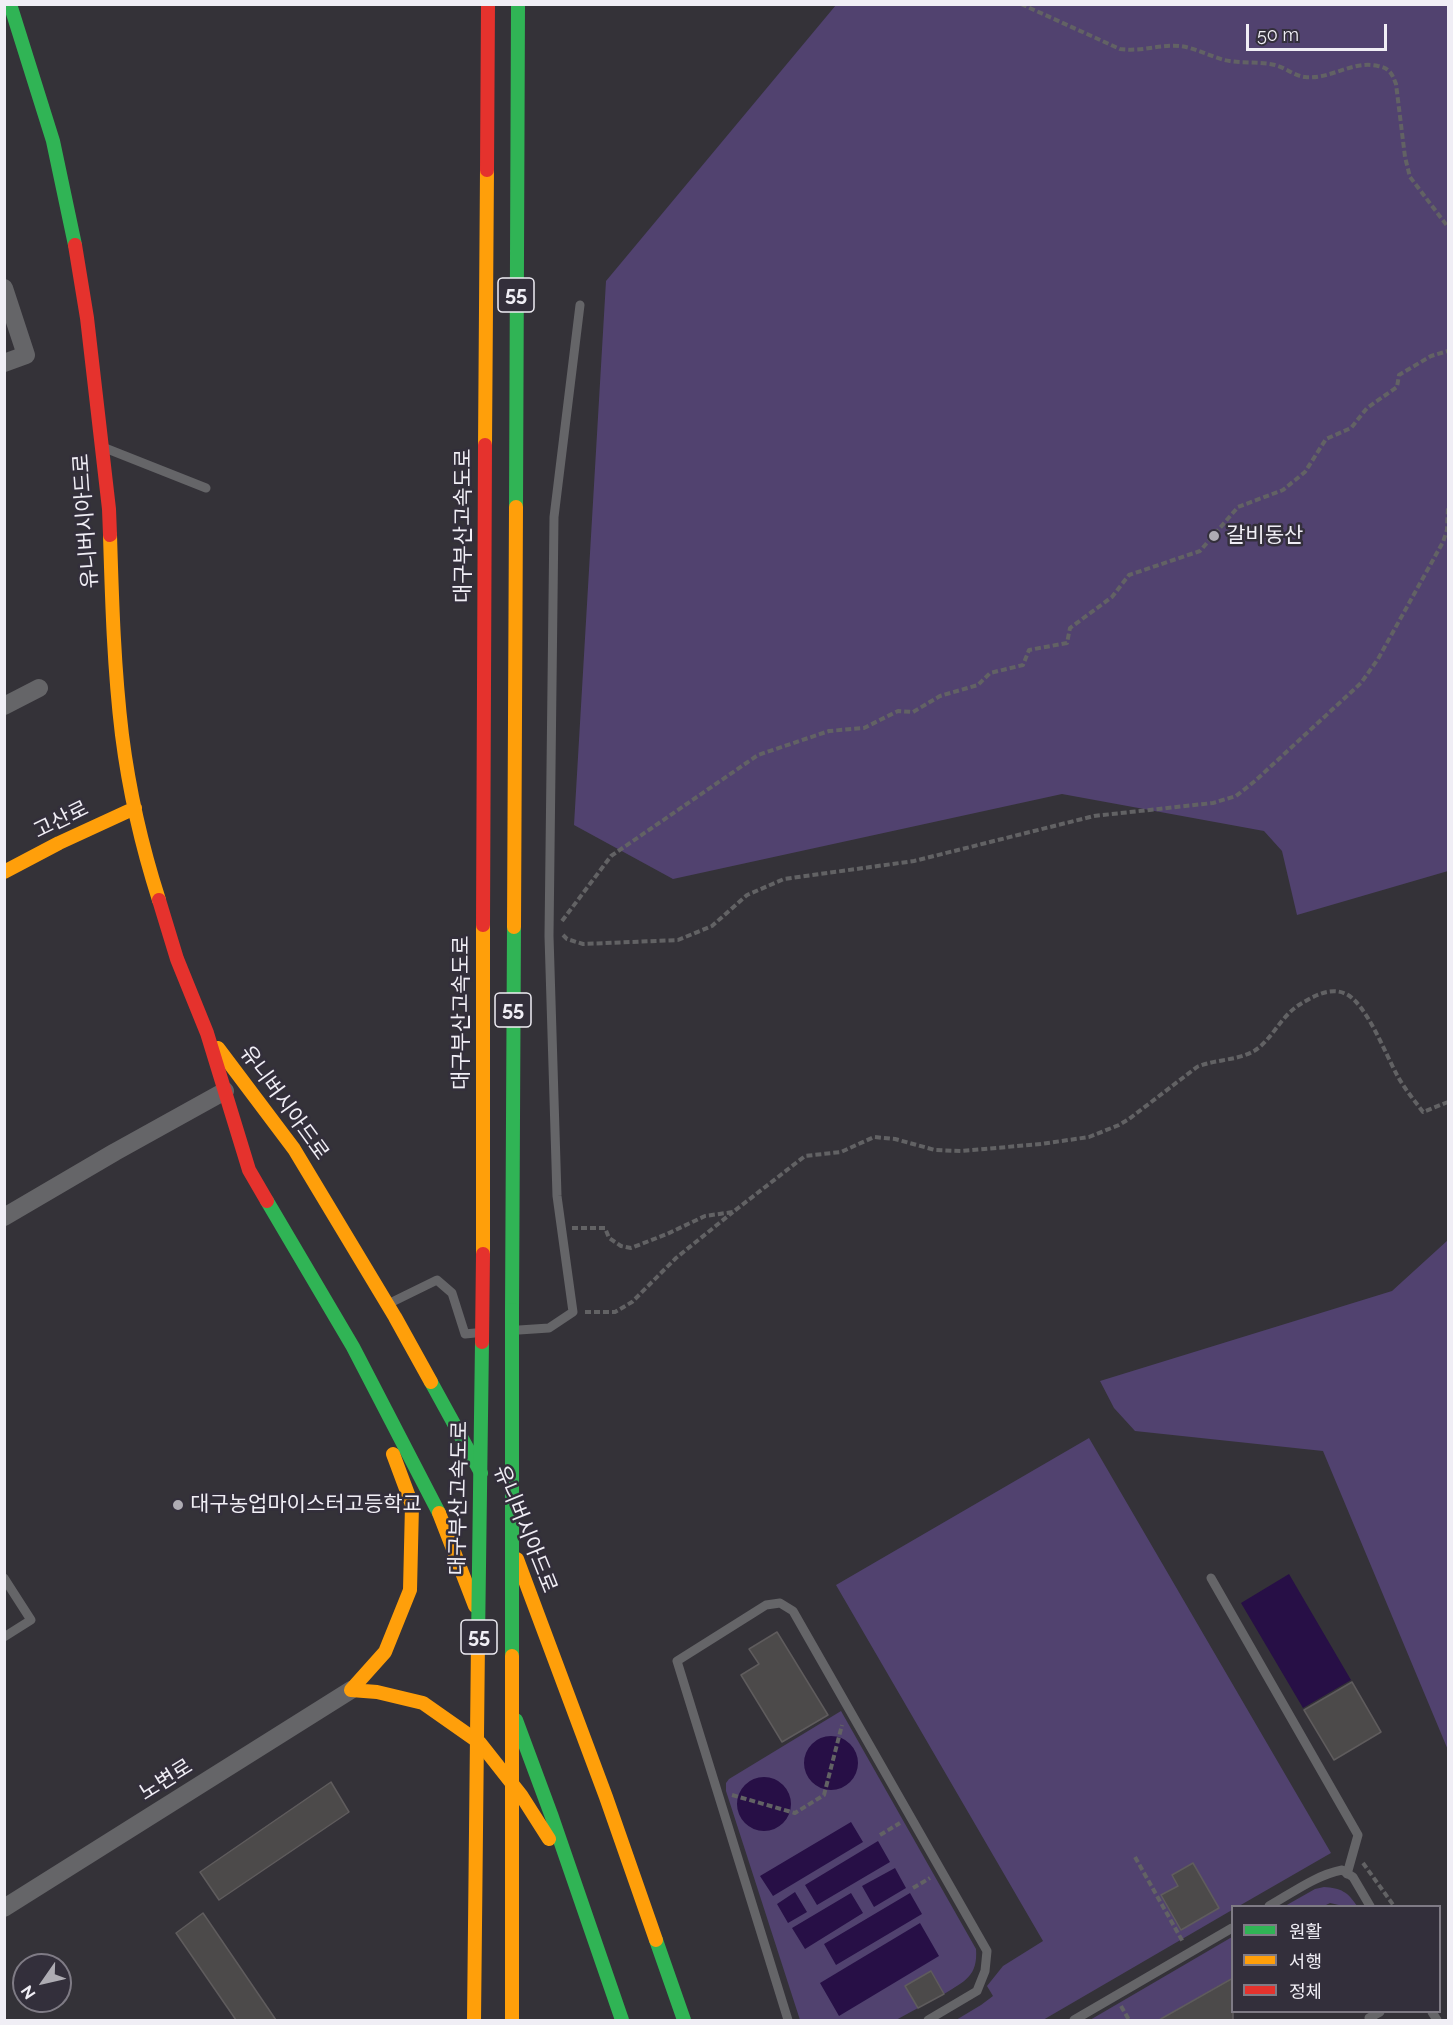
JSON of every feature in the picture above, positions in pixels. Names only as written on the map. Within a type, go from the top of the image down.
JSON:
[{"type":"main road","name":"유니버시아드로","points":[[10,4],[53,141],[87,318],[109,509],[112,607],[121,726],[135,808],[157,894],[177,959],[207,1033],[249,1170],[353,1347],[443,1521],[492,1653]]},
{"type":"main road","name":"대구부산고속도로","points":[[474,2020],[483,1254],[483,712],[488,4]]},
{"type":"main road","name":"55","points":[[512,2020],[512,1310],[518,4]]},
{"type":"main road","name":"고산로","points":[[4,872],[59,843],[135,808]]},
{"type":"main road","name":"유니버시아드로","points":[[207,1033],[294,1149],[387,1305],[496,1502],[606,1797],[684,2020]]},
{"type":"main road","points":[[351,1690],[386,1652],[410,1590],[412,1505],[353,1347]]},
{"type":"main road","points":[[500,1674],[622,2020]]},
{"type":"main road","points":[[351,1690],[377,1692],[423,1703],[480,1743],[521,1795],[573,1877]]},
{"type":"street","points":[[4,288],[26,355],[4,363]]},
{"type":"street","points":[[4,706],[39,688]]},
{"type":"street","points":[[4,1217],[225,1091]]},
{"type":"street","name":"노변로","points":[[4,1908],[351,1690]]},
{"type":"lane","points":[[501,1332],[549,1328],[573,1312],[557,1196],[549,936],[554,518],[580,305]]},
{"type":"lane","points":[[102,447],[206,488]]},
{"type":"lane","points":[[387,1305],[437,1281],[452,1293],[465,1334],[489,1332]]},
{"type":"lane","points":[[4,1578],[31,1620],[4,1637]]},
{"type":"lane","points":[[1211,1578],[1358,1835],[1347,1874]]},
{"type":"lane","points":[[788,2020],[676,1661],[766,1605],[780,1603],[793,1611],[987,1951],[985,1971],[977,1991],[928,2020]]},
{"type":"lane","points":[[1271,1905],[1330,1872],[1342,1870],[1353,1877],[1369,1905]]},
{"type":"lane","points":[[1074,2020],[1231,1929]]},
{"type":"path","points":[[1021,4],[1120,49],[1136,51],[1182,46],[1227,61],[1275,65],[1307,77],[1357,65],[1374,65],[1388,69],[1396,84],[1410,177],[1449,227]]},
{"type":"path","points":[[549,936],[611,856],[758,755],[829,731],[864,728],[898,711],[914,712],[940,696],[978,685],[990,673],[1023,665],[1029,650],[1067,643],[1070,628],[1112,597],[1128,575],[1200,551],[1238,507],[1283,490],[1305,472],[1326,439],[1351,428],[1367,408],[1397,387],[1399,375],[1431,356],[1449,351]]},
{"type":"path","points":[[560,924],[567,939],[583,944],[678,940],[712,926],[747,895],[784,879],[915,861],[1094,816],[1213,803],[1236,796],[1256,781],[1344,700],[1369,673],[1443,542],[1449,507]]},
{"type":"path","points":[[573,1312],[615,1312],[632,1302],[676,1258],[805,1156],[841,1152],[874,1137],[895,1139],[934,1150],[961,1151],[1089,1137],[1129,1119],[1197,1067],[1208,1062],[1244,1056],[1254,1051],[1263,1044],[1290,1012],[1313,997],[1331,991],[1346,994],[1360,1007],[1398,1077],[1423,1112],[1449,1102]]},
{"type":"path","points":[[562,1227],[604,1228],[609,1238],[621,1246],[631,1248],[705,1216],[733,1212]]},
{"type":"path","points":[[738,1797],[795,1813],[824,1795],[839,1738]]},
{"type":"path","points":[[880,1835],[910,1817]]},
{"type":"path","points":[[1354,1850],[1394,1905]]},
{"type":"path","points":[[1135,1857],[1190,1953]]},
{"type":"path","points":[[913,1888],[941,1871]]},
{"type":"shaded area","points":[[836,5],[1448,5],[1448,871],[1297,915],[1282,851],[1264,831],[1062,794],[673,879],[574,825],[606,281]]},
{"type":"shaded area","points":[[1448,1240],[1448,1750],[1323,1451],[1135,1431],[1114,1408],[1100,1381],[1392,1291]]},
{"type":"shaded area","points":[[1089,1438],[1331,1853],[1241,1905],[1231,1905],[1231,1911],[1043,2020],[956,2020],[993,1996],[987,1986],[1003,1966],[1043,1941],[836,1585]]},
{"type":"shaded area","points":[[1289,1574],[1351,1680],[1303,1708],[1241,1603]]},
{"type":"shaded area","points":[[841,1711],[976,1949],[975,1966],[969,1977],[944,1994],[931,1971],[906,1986],[918,2008],[896,2020],[800,2020],[726,1791],[726,1783],[729,1779]]},
{"type":"shaded area","points":[[826,1736],[836,1736],[846,1740],[854,1748],[858,1763],[854,1778],[846,1786],[836,1790],[826,1790],[816,1786],[808,1778],[804,1768],[804,1758],[808,1748],[816,1740]]},
{"type":"shaded area","points":[[759,1777],[769,1777],[779,1781],[787,1789],[791,1804],[787,1819],[779,1827],[769,1831],[759,1831],[749,1827],[741,1819],[737,1809],[737,1799],[741,1789],[749,1781]]},
{"type":"shaded area","points":[[851,1822],[863,1842],[773,1896],[760,1876]]},
{"type":"shaded area","points":[[878,1841],[890,1862],[817,1905],[805,1885]]},
{"type":"shaded area","points":[[895,1868],[906,1888],[874,1907],[862,1886]]},
{"type":"shaded area","points":[[1335,1888],[1344,1892],[1356,1905],[1330,1903],[1326,1905],[1287,1905],[1315,1889]]},
{"type":"shaded area","points":[[795,1892],[807,1912],[788,1923],[777,1904]]},
{"type":"shaded area","points":[[851,1893],[863,1913],[805,1949],[792,1928]]},
{"type":"shaded area","points":[[910,1893],[922,1914],[836,1965],[824,1944]]},
{"type":"shaded area","points":[[920,1923],[939,1956],[839,2016],[820,1983]]},
{"type":"shaded area","points":[[1231,1938],[1231,1979],[1159,2020],[1090,2020]]},
{"type":"building","points":[[777,1632],[828,1715],[782,1742],[741,1675],[759,1664],[749,1649]]},
{"type":"building","points":[[1352,1682],[1381,1732],[1334,1760],[1304,1710]]},
{"type":"building","points":[[331,1782],[349,1812],[219,1900],[200,1872]]},
{"type":"building","points":[[1193,1863],[1219,1908],[1181,1930],[1161,1895],[1178,1886],[1172,1875]]},
{"type":"building","points":[[203,1913],[276,2020],[236,2020],[176,1933]]},
{"type":"building","points":[[931,1971],[944,1994],[918,2008],[905,1986]]},
{"type":"building","points":[[1231,1979],[1233,2020],[1159,2020]]},
{"type":"traffic: fast","points":[[10,4],[53,141],[75,245]]},
{"type":"traffic: fast","points":[[516,507],[518,4]]},
{"type":"traffic: fast","points":[[512,1310],[514,927]]},
{"type":"traffic: fast","points":[[267,1201],[353,1347],[439,1513]]},
{"type":"traffic: fast","points":[[512,1310],[512,1656]]},
{"type":"traffic: fast","points":[[478,1641],[482,1342]]},
{"type":"traffic: fast","points":[[431,1382],[481,1473]]},
{"type":"traffic: fast","points":[[516,1720],[622,2020]]},
{"type":"traffic: fast","points":[[656,1940],[684,2020]]},
{"type":"traffic: slow","points":[[485,445],[487,170]]},
{"type":"traffic: slow","points":[[514,927],[516,507]]},
{"type":"traffic: slow","points":[[110,535],[115,660],[122,735],[137,818],[159,900]]},
{"type":"traffic: slow","points":[[4,872],[59,843],[135,808]]},
{"type":"traffic: slow","points":[[483,925],[483,1254]]},
{"type":"traffic: slow","points":[[218,1048],[294,1149],[395,1317],[431,1382]]},
{"type":"traffic: slow","points":[[393,1454],[412,1505],[410,1590],[385,1652],[351,1690],[377,1692],[423,1703],[480,1743],[521,1795],[549,1839]]},
{"type":"traffic: slow","points":[[439,1513],[475,1606]]},
{"type":"traffic: slow","points":[[517,1559],[606,1797],[656,1940]]},
{"type":"traffic: slow","points":[[474,2020],[478,1641]]},
{"type":"traffic: slow","points":[[512,1656],[512,2020]]},
{"type":"traffic: jam","points":[[487,170],[488,4]]},
{"type":"traffic: jam","points":[[75,245],[87,318],[110,535]]},
{"type":"traffic: jam","points":[[483,925],[485,445]]},
{"type":"traffic: jam","points":[[159,900],[177,959],[207,1033],[249,1170],[267,1201]]},
{"type":"traffic: jam","points":[[482,1342],[483,1254]]},
{"type":"place","name":"갈비동산","points":[[1214,536]]},
{"type":"place","name":"대구농업마이스터고등학교","points":[[178,1505]]}]
